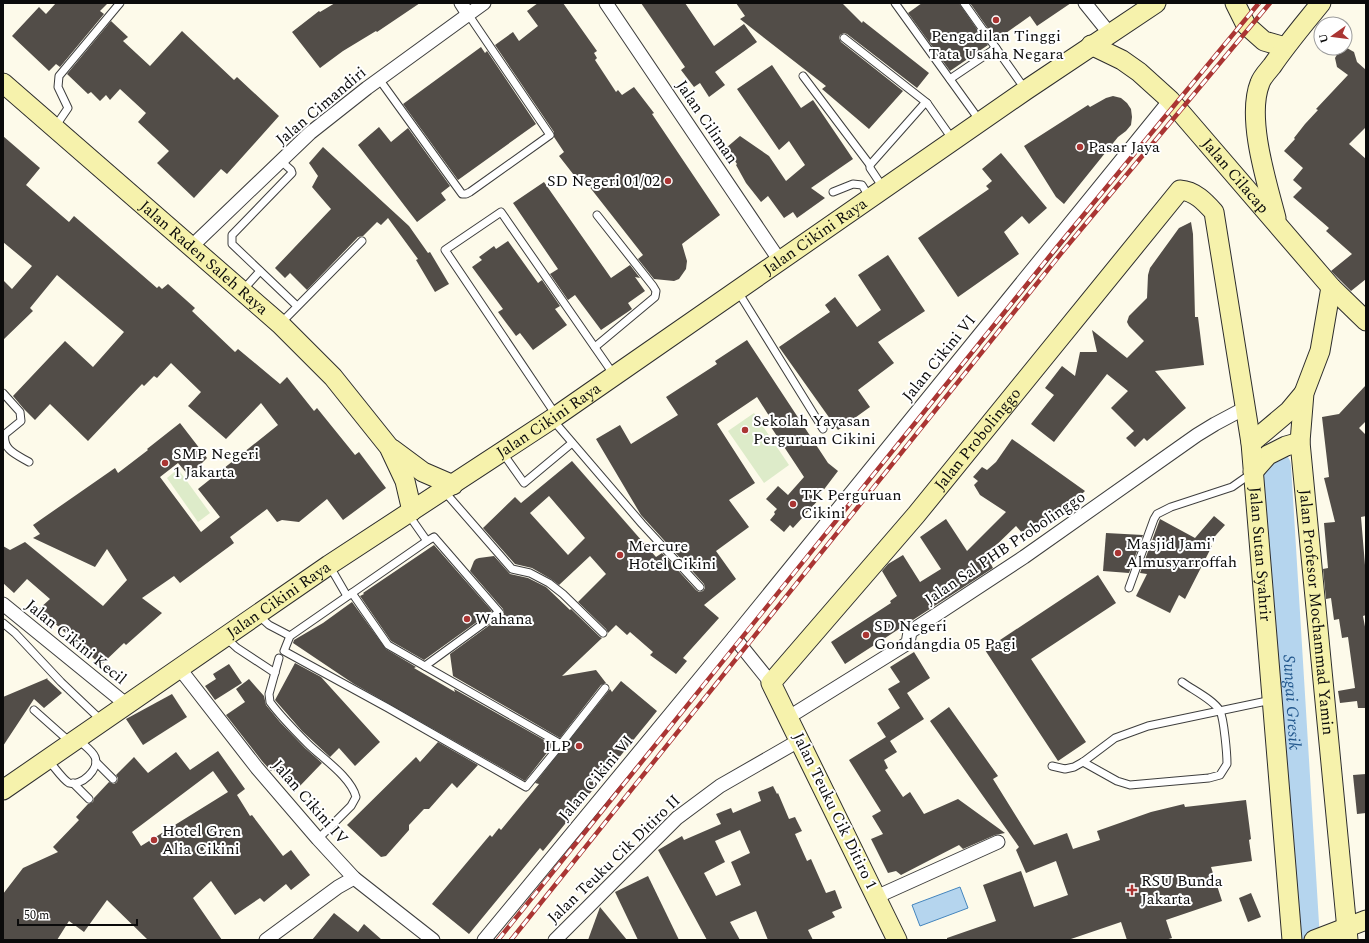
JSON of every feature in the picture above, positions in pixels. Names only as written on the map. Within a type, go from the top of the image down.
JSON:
[{"type":"street","name":"Jalan Cimandiri","points":[[191,247],[310,133],[379,79],[465,8],[484,3]]},
{"type":"street","name":"Jalan Ciliman","points":[[606,3],[780,261]]},
{"type":"street","points":[[1085,3],[1110,34]]},
{"type":"street","name":"Jalan Cikini Raya","points":[[3,790],[329,565],[554,417],[1091,45],[1156,3]]},
{"type":"street","points":[[1235,3],[1246,25],[1264,41],[1285,47]]},
{"type":"street","points":[[1277,223],[1264,170],[1258,135],[1255,112],[1256,98],[1260,83],[1285,47],[1321,3]]},
{"type":"street","name":"Jalan Cilacap","points":[[1091,45],[1122,60],[1170,100],[1331,287],[1366,321]]},
{"type":"street","name":"Jalan Raden Saleh Raya","points":[[3,83],[280,324],[333,376],[389,447],[407,486],[410,513]]},
{"type":"street","name":"Jalan Cikini VI","points":[[484,940],[734,637],[1170,100]]},
{"type":"street","name":"Jalan Sutan Syahrir","points":[[1180,190],[1195,195],[1214,212],[1251,443],[1292,940]]},
{"type":"street","name":"Jalan Probolinggo","points":[[771,683],[916,515],[1180,190]]},
{"type":"street","name":"Jalan Profesor Mochammad Yamin","points":[[1331,287],[1320,351],[1304,393],[1300,442],[1344,933]]},
{"type":"street","points":[[1251,443],[1289,412],[1304,393]]},
{"type":"street","points":[[1246,412],[1279,419]]},
{"type":"street","name":"Jalan Sal PHB Probolinggo","points":[[789,717],[908,643],[910,632],[1024,557],[1197,435],[1215,424],[1246,412]]},
{"type":"street","points":[[1253,472],[1268,455],[1286,446],[1300,442]]},
{"type":"street","name":"Jalan Raden Saleh Raya","points":[[389,447],[448,488]]},
{"type":"street","name":"Jalan Cikini Kecil","points":[[3,604],[127,705]]},
{"type":"street","points":[[734,637],[771,683]]},
{"type":"street","name":"Jalan Cikini IV","points":[[180,669],[257,768],[318,839],[354,878],[433,940]]},
{"type":"street","name":"Jalan Teuku Cik Ditiro 1","points":[[771,683],[897,940]]},
{"type":"street","name":"Jalan Teuku Cik Ditiro II","points":[[555,940],[677,818],[720,786],[800,740]]},
{"type":"street","points":[[876,897],[998,842]]},
{"type":"street","points":[[266,940],[338,887],[354,878]]},
{"type":"street","points":[[1314,940],[1344,933],[1366,920]]},
{"type":"lane","points":[[55,127],[68,108],[58,87],[59,76],[120,3]]},
{"type":"lane","points":[[895,3],[980,122]]},
{"type":"lane","points":[[964,3],[1026,90]]},
{"type":"lane","points":[[379,79],[462,194],[470,192],[550,135],[465,8]]},
{"type":"lane","points":[[844,38],[927,103],[953,140]]},
{"type":"lane","points":[[950,79],[996,48]]},
{"type":"lane","points":[[803,76],[870,165],[877,194]]},
{"type":"lane","points":[[870,165],[924,104],[927,103]]},
{"type":"lane","points":[[281,161],[291,170],[292,173],[232,235],[232,244],[298,306]]},
{"type":"lane","points":[[833,192],[853,184],[862,185],[877,194]]},
{"type":"lane","points":[[614,376],[501,212],[445,250],[572,443],[642,524],[700,587]]},
{"type":"lane","points":[[595,347],[655,297],[656,291],[597,215]]},
{"type":"lane","points":[[280,324],[362,241]]},
{"type":"lane","points":[[242,292],[260,271]]},
{"type":"lane","points":[[737,290],[823,429]]},
{"type":"lane","points":[[3,393],[20,412],[21,416],[21,421],[5,434],[7,449],[29,462]]},
{"type":"lane","points":[[502,452],[524,483],[572,443]]},
{"type":"lane","points":[[1129,588],[1157,514],[1171,507],[1232,487],[1253,472]]},
{"type":"lane","points":[[448,488],[512,569],[530,573],[549,583],[563,594],[603,633]]},
{"type":"lane","points":[[410,513],[427,541]]},
{"type":"lane","points":[[425,666],[499,612],[434,537],[290,636],[284,651],[388,708],[526,787],[605,688]]},
{"type":"lane","points":[[329,565],[388,645],[561,744]]},
{"type":"lane","points":[[258,614],[269,625],[290,636]]},
{"type":"lane","points":[[3,623],[15,633],[61,682],[102,722]]},
{"type":"lane","points":[[225,637],[237,648],[275,673]]},
{"type":"lane","points":[[279,658],[269,694],[270,702],[303,739],[342,775],[355,790],[356,796],[352,806],[318,839]]},
{"type":"lane","points":[[1083,762],[1116,781],[1130,785],[1191,781],[1220,775],[1227,764],[1227,753],[1220,711],[1213,704],[1182,682]]},
{"type":"lane","points":[[1052,766],[1065,769],[1083,762],[1115,738],[1148,726],[1272,700]]},
{"type":"lane","points":[[34,710],[95,756],[96,762],[91,773],[86,779],[73,784]]},
{"type":"lane","points":[[48,760],[67,782],[73,784],[89,799]]},
{"type":"lane","points":[[96,762],[113,779]]},
{"type":"green space","points":[[754,413],[789,465],[764,483],[728,431]]},
{"type":"green space","points":[[178,469],[210,513],[198,522],[167,478]]},
{"type":"water","points":[[960,887],[968,908],[920,926],[912,905]]},
{"type":"building","points":[[56,3],[108,3],[100,11],[104,14],[60,67],[56,64],[49,71],[12,36],[39,7],[46,14]]},
{"type":"building","points":[[335,3],[420,3],[377,32],[376,31],[343,51],[320,68],[292,32],[319,11],[320,12]]},
{"type":"building","points":[[538,3],[563,3],[597,51],[594,53],[597,58],[595,60],[616,92],[618,90],[622,95],[634,87],[654,113],[652,114],[720,215],[682,244],[687,261],[686,269],[679,279],[674,281],[654,279],[638,259],[643,255],[581,176],[577,179],[559,156],[564,152],[554,137],[554,132],[495,45],[513,32],[519,41],[538,26],[527,11]]},
{"type":"building","points":[[641,3],[685,3],[714,46],[744,24],[757,42],[715,72],[725,85],[709,97],[700,83],[694,87],[681,70],[685,67]]},
{"type":"building","points":[[736,3],[842,3],[862,23],[863,21],[929,73],[917,88],[847,34],[844,33],[840,35],[839,38],[841,42],[903,91],[869,129],[822,89],[826,86],[740,19],[745,16]]},
{"type":"building","points":[[922,3],[959,3],[988,45],[950,71],[908,13]]},
{"type":"building","points":[[970,3],[1071,3],[1037,26],[1030,16],[996,40]]},
{"type":"building","points":[[111,21],[128,37],[123,41],[150,66],[182,31],[234,80],[237,77],[279,116],[227,174],[221,169],[194,198],[157,163],[169,151],[138,122],[146,113],[120,89],[110,100],[106,95],[100,101],[91,92],[88,94],[67,74]]},
{"type":"building","points":[[481,47],[485,53],[487,51],[536,124],[458,180],[403,104]]},
{"type":"building","points":[[1353,51],[1357,62],[1366,70],[1366,127],[1349,144],[1366,159],[1366,279],[1351,291],[1331,271],[1352,254],[1326,231],[1329,228],[1293,197],[1302,188],[1293,180],[1303,168],[1284,151],[1318,110],[1316,109],[1348,75],[1337,67],[1335,58],[1336,56],[1353,56]]},
{"type":"building","points":[[772,65],[801,108],[813,100],[853,159],[811,188],[825,198],[797,218],[793,212],[784,218],[768,196],[761,202],[746,183],[736,165],[737,164],[726,148],[740,136],[769,156],[786,181],[805,165],[789,141],[779,150],[737,89]]},
{"type":"building","points":[[1113,96],[1121,98],[1131,109],[1131,125],[1118,137],[1064,204],[1056,197],[1024,146],[1088,105],[1090,107],[1106,98]]},
{"type":"building","points":[[379,127],[391,142],[408,128],[450,186],[441,193],[446,200],[417,222],[358,145]]},
{"type":"building","points":[[3,136],[40,168],[26,185],[69,222],[74,216],[157,288],[159,286],[162,289],[168,284],[195,308],[192,311],[235,352],[238,349],[280,384],[287,377],[314,411],[317,408],[355,455],[359,452],[386,488],[343,520],[327,499],[299,522],[282,520],[277,522],[267,509],[230,537],[234,543],[180,583],[174,576],[142,598],[162,613],[126,645],[124,643],[101,665],[39,609],[50,599],[27,579],[14,593],[3,583],[3,546],[10,550],[25,542],[103,606],[127,580],[107,549],[95,567],[33,538],[40,534],[33,525],[115,468],[118,473],[180,423],[207,458],[189,476],[178,463],[160,477],[201,532],[220,517],[198,489],[278,425],[261,403],[226,439],[188,406],[201,392],[171,363],[157,378],[154,376],[144,386],[142,384],[88,441],[50,404],[35,420],[24,409],[13,396],[65,341],[93,367],[124,332],[57,275],[30,308],[33,311],[3,340],[3,280],[12,289],[32,266],[3,242]]},
{"type":"building","points":[[323,147],[409,226],[428,253],[430,252],[449,284],[435,292],[416,260],[418,259],[388,218],[381,225],[377,222],[363,236],[358,237],[307,290],[290,273],[285,278],[275,268],[331,209],[312,187],[318,176],[309,163]]},
{"type":"building","points":[[1001,153],[1047,208],[1029,224],[1022,216],[1004,232],[1019,254],[958,297],[918,238],[989,189],[986,186],[992,181],[982,169]]},
{"type":"building","points":[[544,182],[611,278],[630,265],[640,278],[635,277],[645,291],[628,303],[632,309],[601,330],[575,295],[568,300],[550,274],[558,269],[513,203]]},
{"type":"building","points":[[1191,222],[1193,234],[1195,317],[1198,317],[1204,365],[1155,371],[1186,408],[1147,441],[1144,438],[1135,447],[1126,438],[1134,431],[1111,408],[1128,391],[1107,374],[1054,442],[1031,424],[1054,395],[1045,388],[1062,366],[1075,376],[1080,352],[1097,352],[1092,330],[1127,358],[1144,341],[1129,326],[1127,322],[1129,316],[1147,298],[1148,275],[1150,268],[1179,228]]},
{"type":"building","points":[[508,241],[538,283],[542,280],[560,306],[555,309],[567,325],[533,350],[520,333],[516,336],[498,312],[503,309],[472,267],[482,260],[479,257],[494,246],[496,249]]},
{"type":"building","points":[[888,255],[925,311],[878,342],[894,363],[858,390],[870,407],[838,430],[779,347],[830,312],[825,305],[835,297],[857,327],[881,310],[858,275]]},
{"type":"building","points":[[747,340],[828,463],[838,471],[819,496],[821,497],[793,528],[790,525],[784,532],[770,520],[777,509],[766,499],[778,486],[788,495],[804,477],[767,421],[771,419],[757,397],[717,424],[755,483],[729,500],[749,527],[716,551],[736,579],[704,605],[719,618],[683,658],[687,661],[676,674],[650,655],[653,652],[630,632],[627,635],[616,625],[608,633],[606,629],[578,602],[606,574],[590,556],[559,585],[532,568],[515,564],[483,528],[515,497],[521,503],[572,461],[656,557],[662,553],[696,590],[699,592],[703,591],[705,588],[704,584],[641,515],[596,439],[620,425],[631,444],[678,415],[666,397],[717,364],[715,361]],"holes":[[[549,496],[585,538],[568,555],[530,513]]]},
{"type":"building","points":[[1366,385],[1366,421],[1359,428],[1366,435],[1366,516],[1361,517],[1365,565],[1366,564],[1366,615],[1363,616],[1366,632],[1366,708],[1358,708],[1357,701],[1340,703],[1338,691],[1355,688],[1348,637],[1342,638],[1339,619],[1334,620],[1331,598],[1326,599],[1323,569],[1328,568],[1324,523],[1335,522],[1324,478],[1329,477],[1322,417],[1339,414]]},
{"type":"building","points":[[1012,439],[1085,491],[1051,524],[1045,520],[1023,534],[1016,526],[986,555],[993,568],[845,664],[831,642],[891,603],[890,601],[897,596],[882,571],[888,564],[903,555],[920,582],[941,569],[920,537],[946,519],[967,551],[1006,512],[980,495],[974,485],[978,481],[973,477],[982,467],[987,470],[996,462]]},
{"type":"building","points":[[1214,516],[1225,525],[1208,544],[1212,546],[1185,599],[1179,595],[1170,613],[1136,596],[1147,574],[1140,573],[1160,519],[1195,538]]},
{"type":"building","name":"Masjid Jami' Almusyarroffah","points":[[1106,533],[1143,535],[1129,573],[1103,571]]},
{"type":"building","points":[[434,545],[492,611],[424,660],[391,641],[360,596]]},
{"type":"building","points":[[494,556],[510,574],[528,578],[546,587],[602,638],[562,676],[596,670],[606,683],[601,685],[560,738],[453,676],[450,654],[504,614],[503,609],[470,571],[476,559]]},
{"type":"building","points":[[1098,575],[1116,603],[1031,659],[1086,742],[1058,761],[985,650]]},
{"type":"building","points":[[352,602],[386,649],[416,667],[414,668],[455,692],[454,689],[553,745],[525,781],[354,684],[293,643],[294,640],[323,623]]},
{"type":"building","points":[[914,652],[930,678],[907,693],[924,719],[890,741],[897,752],[884,760],[888,768],[885,770],[903,797],[910,792],[924,814],[958,799],[1005,833],[995,835],[963,849],[959,845],[901,875],[896,871],[888,873],[871,839],[883,834],[872,816],[881,811],[849,760],[886,737],[877,723],[900,708],[888,689],[900,682],[890,667]]},
{"type":"building","points":[[295,663],[321,677],[380,742],[355,766],[339,748],[330,757],[302,731],[275,700]]},
{"type":"building","points":[[229,664],[242,683],[215,700],[205,686],[216,679],[213,674]]},
{"type":"building","points":[[48,678],[47,679],[62,693],[44,708],[34,699],[3,746],[3,697]]},
{"type":"building","points":[[249,679],[264,696],[266,705],[280,722],[322,763],[298,788],[286,775],[281,779],[273,769],[271,771],[226,715],[245,702],[236,689]]},
{"type":"building","points":[[621,681],[657,711],[543,851],[540,848],[469,934],[432,904],[490,835],[492,837],[499,828],[501,830],[539,784],[535,783],[610,689],[612,692]]},
{"type":"building","points":[[172,694],[187,717],[143,745],[126,719]]},
{"type":"building","points":[[949,707],[998,776],[993,779],[1034,845],[1067,833],[1073,849],[1100,840],[1097,831],[1151,812],[1184,804],[1185,807],[1246,800],[1252,861],[1211,867],[1222,901],[1166,920],[1172,938],[1165,940],[1127,940],[1121,922],[1068,940],[947,940],[947,938],[996,921],[983,885],[1021,871],[1034,907],[1068,895],[1056,861],[1026,873],[1016,850],[1019,847],[930,721]]},
{"type":"building","points":[[438,742],[478,765],[457,788],[452,783],[429,809],[424,809],[409,825],[409,830],[386,856],[381,857],[347,825],[416,757],[420,762]]},
{"type":"building","points":[[218,751],[245,789],[237,795],[250,816],[252,815],[283,856],[291,850],[310,875],[291,890],[286,884],[264,902],[260,898],[235,915],[211,881],[193,898],[222,940],[148,940],[107,900],[84,932],[69,921],[57,940],[3,940],[3,894],[23,868],[58,852],[53,847],[79,820],[76,817],[88,804],[93,802],[94,798],[109,782],[114,784],[117,782],[118,778],[116,775],[134,757],[148,773],[176,752],[190,770]],"holes":[[[213,771],[228,792],[141,846],[132,832]]]},
{"type":"building","points":[[1366,774],[1366,813],[1357,814],[1353,775]]},
{"type":"building","points":[[773,786],[777,794],[778,793],[789,819],[795,817],[802,831],[795,834],[807,861],[811,859],[826,893],[835,890],[842,908],[832,912],[835,917],[808,930],[813,940],[768,940],[756,911],[730,922],[740,940],[707,940],[658,850],[682,836],[684,840],[721,824],[716,814],[731,808],[733,813],[761,801],[758,792]],"holes":[[[740,830],[750,853],[731,862],[741,885],[716,896],[704,873],[725,862],[715,841]]]},
{"type":"building","points":[[648,876],[679,940],[638,940],[615,892]]},
{"type":"building","points":[[1251,893],[1261,917],[1248,922],[1239,898]]},
{"type":"building","points":[[600,907],[627,940],[588,940]]},
{"type":"building","points":[[334,913],[358,932],[364,924],[382,940],[312,940]]},
{"type":"waterway","name":"Sungai Gresik","points":[[1277,466],[1306,940]]},
{"type":"railway","points":[[498,940],[1057,247],[1259,3]]},
{"type":"railway","points":[[511,940],[1063,251],[1270,3]]},
{"type":"place","name":"Pengadilan Tinggi Tata Usaha Negara","points":[[996,20]]},
{"type":"place","name":"Pasar Jaya","points":[[1080,147]]},
{"type":"place","name":"SD Negeri 01/02","points":[[668,181]]},
{"type":"place","name":"Sekolah Yayasan Perguruan Cikini","points":[[745,430]]},
{"type":"place","name":"SMP Negeri 1 Jakarta","points":[[165,463]]},
{"type":"place","name":"TK Perguruan Cikini","points":[[793,504]]},
{"type":"place","name":"Masjid Jami' Almusyarroffah","points":[[1118,553]]},
{"type":"place","name":"Mercure Hotel Cikini","points":[[620,555]]},
{"type":"place","name":"Wahana","points":[[467,619]]},
{"type":"place","name":"SD Negeri Gondangdia 05 Pagi","points":[[866,635]]},
{"type":"place","name":"ILP","points":[[579,746]]},
{"type":"place","name":"Hotel Gren Alia Cikini","points":[[154,840]]},
{"type":"place","name":"RSU Bunda Jakarta","points":[[1132,890]]}]
